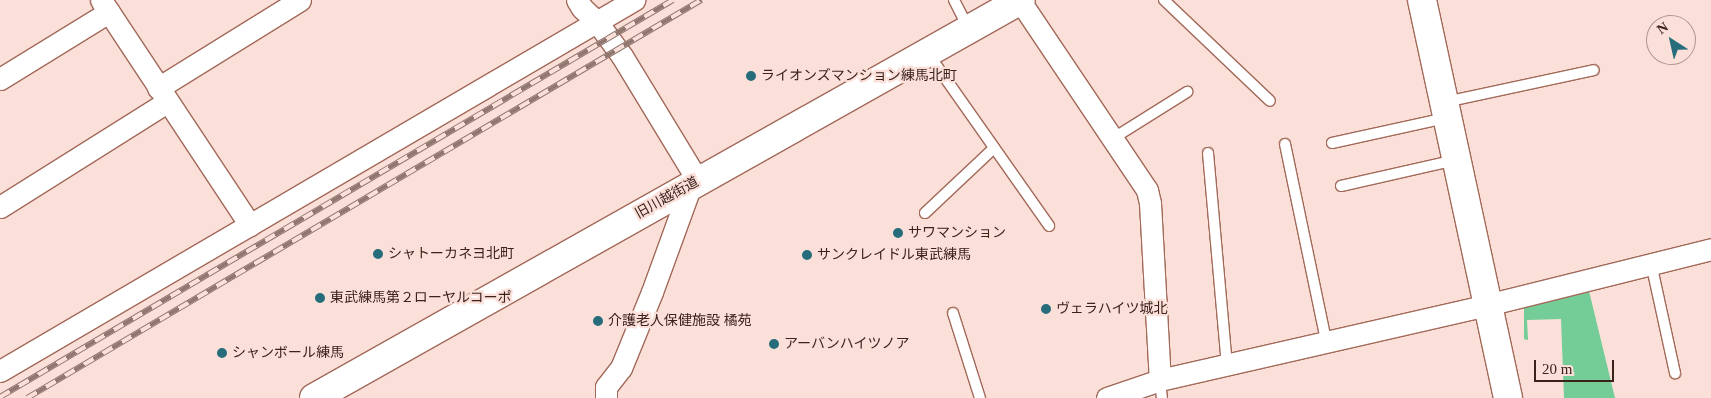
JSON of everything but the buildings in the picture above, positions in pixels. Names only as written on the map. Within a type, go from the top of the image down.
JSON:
[{"type":"street","points":[[0,207],[300,0]]},
{"type":"street","points":[[577,0],[582,8],[597,22],[622,56],[695,183],[621,368],[606,388],[606,398]]},
{"type":"street","points":[[0,371],[634,0]]},
{"type":"street","points":[[1021,0],[1147,190],[1150,203],[1161,389]]},
{"type":"street","name":"旧川越街道","points":[[314,398],[1021,0]]},
{"type":"street","points":[[1422,0],[1508,398]]},
{"type":"street","points":[[0,79],[105,6],[250,225]]},
{"type":"street","points":[[1107,398],[1161,389],[1227,364],[1487,305],[1711,249]]},
{"type":"lane","points":[[954,0],[968,29]]},
{"type":"lane","points":[[1164,0],[1270,101]]},
{"type":"lane","points":[[927,52],[1049,226]]},
{"type":"lane","points":[[1332,143],[1594,70]]},
{"type":"lane","points":[[1112,139],[1187,92]]},
{"type":"lane","points":[[1285,144],[1326,341]]},
{"type":"lane","points":[[925,213],[994,148]]},
{"type":"lane","points":[[1208,153],[1227,364]]},
{"type":"lane","points":[[1341,186],[1456,160]]},
{"type":"lane","points":[[1651,263],[1675,373]]},
{"type":"lane","points":[[953,314],[980,398]]},
{"type":"green space","points":[[1589,291],[1615,398],[1564,398],[1561,319],[1527,320],[1528,340],[1524,339],[1524,306]]},
{"type":"railway","points":[[0,397],[673,0]]},
{"type":"railway","points":[[27,398],[701,0]]},
{"type":"place","name":"ライオンズマンション練馬北町","points":[[751,76]]},
{"type":"place","name":"サワマンション","points":[[898,233]]},
{"type":"place","name":"シャトーカネヨ北町","points":[[378,254]]},
{"type":"place","name":"サンクレイドル東武練馬","points":[[807,255]]},
{"type":"place","name":"東武練馬第２ローヤルコーポ","points":[[320,298]]},
{"type":"place","name":"ヴェラハイツ城北","points":[[1046,309]]},
{"type":"place","name":"介護老人保健施設 橘苑","points":[[598,321]]},
{"type":"place","name":"アーバンハイツノア","points":[[774,344]]},
{"type":"place","name":"シャンボール練馬","points":[[222,353]]}]
